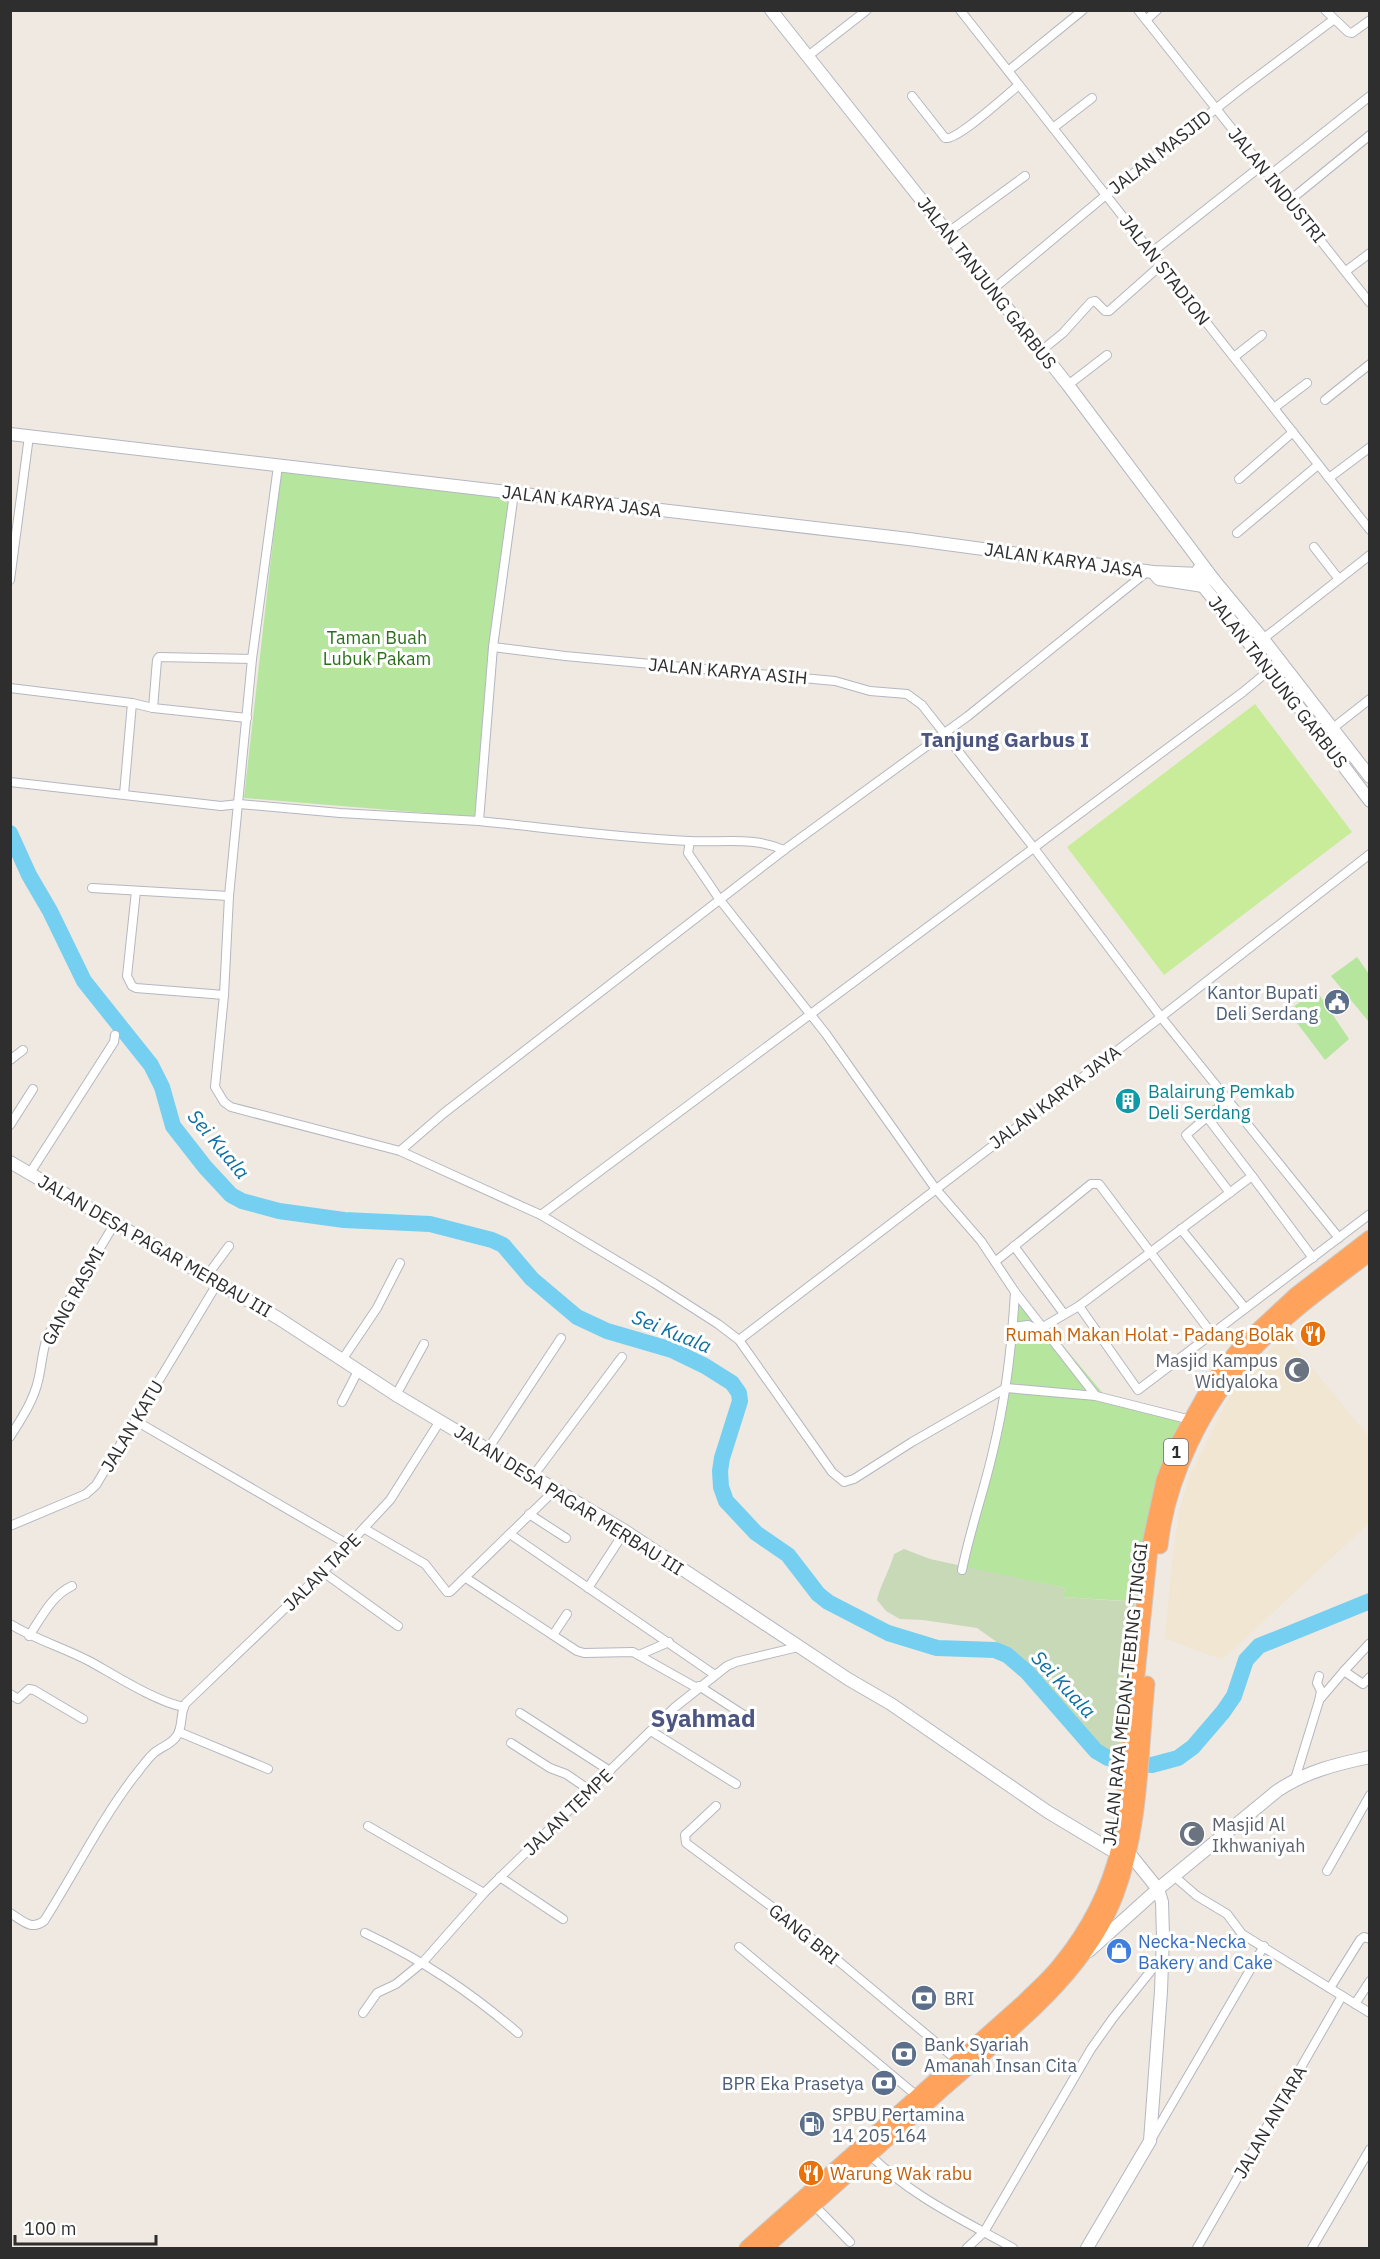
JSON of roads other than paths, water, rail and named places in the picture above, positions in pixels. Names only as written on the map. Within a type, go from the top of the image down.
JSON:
[{"type":"highway","name":"JALAN RAYA MEDAN-TEBING TINGGI","points":[[765,2248],[1031,2009],[1076,1963],[1094,1938],[1116,1896],[1123,1854],[1136,1740],[1155,1515],[1164,1480],[1191,1420],[1212,1383],[1248,1338],[1296,1295],[1370,1238]]},
{"type":"highway","name":"JALAN RAYA MEDAN-TEBING TINGGI","points":[[1136,1740],[1161,1540],[1174,1486],[1189,1448],[1223,1389],[1251,1352],[1291,1316],[1370,1253]]},
{"type":"highway","name":"JALAN RAYA MEDAN-TEBING TINGGI","points":[[747,2248],[958,2061],[1059,1967],[1085,1929],[1123,1854]]},
{"type":"street","name":"JALAN TANJUNG GARBUS","points":[[771,10],[1068,385],[1174,524],[1198,560],[1205,580],[1275,665],[1333,728],[1370,777]]},
{"type":"street","points":[[808,56],[867,10]]},
{"type":"street","points":[[1008,71],[1083,10]]},
{"type":"street","name":"JALAN INDUSTRI","points":[[1138,10],[1370,303]]},
{"type":"street","points":[[1146,20],[1157,10]]},
{"type":"street","points":[[1325,10],[1327,23],[1352,33],[1370,20]]},
{"type":"street","name":"JALAN STADION","points":[[964,12],[1018,85],[1370,530]]},
{"type":"street","name":"JALAN MASJID","points":[[992,290],[1106,195],[1327,23]]},
{"type":"street","points":[[912,96],[945,138],[951,139],[1018,85]]},
{"type":"street","points":[[1269,176],[1370,96]]},
{"type":"street","points":[[1053,128],[1092,98]]},
{"type":"street","points":[[1289,201],[1370,135]]},
{"type":"street","points":[[1151,253],[1262,166]]},
{"type":"street","points":[[947,233],[1025,176]]},
{"type":"street","points":[[1346,271],[1370,253]]},
{"type":"street","points":[[1041,351],[1063,333],[1091,302],[1095,301],[1105,311],[1109,311],[1161,265]]},
{"type":"street","points":[[1234,357],[1262,335]]},
{"type":"street","points":[[1068,385],[1107,355]]},
{"type":"street","points":[[1325,400],[1370,364]]},
{"type":"street","points":[[1274,408],[1306,383]]},
{"type":"street","points":[[1239,479],[1293,432]]},
{"type":"street","name":"JALAN KARYA JASA","points":[[10,434],[896,538],[1205,580]]},
{"type":"street","points":[[10,580],[29,436]]},
{"type":"street","points":[[1329,478],[1369,448]]},
{"type":"street","points":[[1236,533],[1318,465]]},
{"type":"street","points":[[278,466],[252,659],[229,896],[224,995],[215,1087],[224,1102],[231,1107],[400,1151],[541,1215],[654,1282],[740,1340],[832,1472],[844,1482],[854,1479],[912,1442],[1006,1388],[1095,1396],[1191,1420]]},
{"type":"street","points":[[478,821],[493,647],[514,494]]},
{"type":"street","points":[[1314,547],[1338,578]]},
{"type":"street","points":[[1263,639],[1370,555]]},
{"type":"street","points":[[400,1151],[444,1113],[784,850],[944,734],[1150,572]]},
{"type":"street","name":"JALAN TANJUNG GARBUS","points":[[1205,580],[1263,639],[1275,665],[1370,801]]},
{"type":"street","name":"JALAN KARYA ASIH","points":[[493,647],[564,656],[835,681],[870,691],[907,694],[922,705],[1034,848],[1161,1017],[1339,1238]]},
{"type":"street","points":[[153,708],[159,657],[252,659]]},
{"type":"street","points":[[541,1215],[1243,692],[1275,665]]},
{"type":"street","points":[[10,688],[132,703],[153,708],[247,718]]},
{"type":"street","points":[[1333,728],[1370,699]]},
{"type":"street","points":[[124,794],[132,703]]},
{"type":"street","points":[[10,782],[221,806],[239,804],[340,813],[478,821],[690,841],[729,840],[769,843],[784,850]]},
{"type":"street","points":[[690,841],[688,853],[720,900],[811,1014],[935,1188],[996,1261],[1015,1292],[1095,1396]]},
{"type":"street","name":"JALAN KARYA JAYA","points":[[740,1340],[1370,854]]},
{"type":"street","points":[[92,888],[229,896]]},
{"type":"street","points":[[136,891],[127,976],[132,986],[224,995]]},
{"type":"street","points":[[30,1173],[114,1042],[115,1035]]},
{"type":"street","points":[[10,1060],[23,1050]]},
{"type":"street","points":[[10,1125],[33,1089]]},
{"type":"street","points":[[1228,1101],[1186,1135],[1230,1193]]},
{"type":"street","points":[[1207,1117],[1313,1258]]},
{"type":"street","name":"JALAN DESA PAGAR MERBAU III","points":[[10,1162],[278,1318],[396,1395],[625,1531],[796,1646],[891,1704],[1043,1809],[1123,1854]]},
{"type":"street","points":[[1046,1331],[1064,1314],[1079,1306],[1252,1176]]},
{"type":"street","points":[[996,1261],[1095,1183],[1099,1184],[1212,1334]]},
{"type":"street","points":[[1128,1404],[1138,1390],[1370,1214]]},
{"type":"street","name":"GANG RASMI","points":[[10,1437],[31,1403],[38,1382],[42,1349],[48,1335],[115,1223]]},
{"type":"street","points":[[1181,1229],[1245,1308]]},
{"type":"street","name":"JALAN KATU","points":[[10,1526],[91,1490],[102,1477],[136,1421],[229,1246]]},
{"type":"street","points":[[1014,1246],[1064,1314]]},
{"type":"street","points":[[342,1360],[377,1308],[400,1263]]},
{"type":"street","points":[[962,1570],[993,1450],[1006,1388],[1015,1292]]},
{"type":"street","points":[[1079,1306],[1138,1390]]},
{"type":"street","points":[[1013,1327],[1022,1324],[1046,1331]]},
{"type":"street","points":[[488,1449],[561,1338]]},
{"type":"street","points":[[396,1395],[424,1344]]},
{"type":"street","points":[[533,1476],[622,1357]]},
{"type":"street","points":[[342,1402],[358,1371]]},
{"type":"street","points":[[136,1421],[349,1545]]},
{"type":"street","name":"JALAN TAPE","points":[[183,1712],[365,1529],[390,1500],[440,1421]]},
{"type":"street","points":[[365,1529],[425,1564],[447,1592],[451,1592],[556,1489]]},
{"type":"street","points":[[530,1514],[566,1538]]},
{"type":"street","points":[[588,1588],[625,1531]]},
{"type":"street","points":[[510,1534],[715,1675]]},
{"type":"street","points":[[323,1572],[398,1626]]},
{"type":"street","points":[[466,1578],[584,1653],[629,1651],[640,1655],[750,1719]]},
{"type":"street","points":[[29,1636],[48,1607],[63,1590],[72,1586]]},
{"type":"street","points":[[553,1635],[567,1614]]},
{"type":"street","points":[[10,1624],[29,1636],[90,1661],[183,1712],[179,1732],[172,1741],[148,1759],[105,1817],[44,1921],[30,1926],[10,1913]]},
{"type":"street","points":[[640,1655],[671,1643]]},
{"type":"street","points":[[1319,1701],[1370,1643]]},
{"type":"street","name":"JALAN TEMPE","points":[[363,2013],[381,1989],[396,1984],[423,1962],[500,1877],[698,1687],[736,1662],[796,1646]]},
{"type":"street","points":[[1344,1671],[1363,1684],[1370,1677]]},
{"type":"street","points":[[1295,1779],[1319,1701],[1321,1691],[1317,1683],[1319,1676]]},
{"type":"street","points":[[10,1694],[18,1699],[29,1689],[34,1690],[83,1719]]},
{"type":"street","points":[[520,1713],[610,1771]]},
{"type":"street","points":[[651,1731],[736,1784]]},
{"type":"street","points":[[179,1732],[268,1769]]},
{"type":"street","points":[[511,1743],[591,1791]]},
{"type":"street","points":[[1076,1963],[1158,1889],[1237,1823],[1295,1779],[1324,1768],[1370,1757]]},
{"type":"street","points":[[1327,1871],[1370,1795]]},
{"type":"street","name":"GANG BRI","points":[[716,1806],[685,1835],[687,1843],[790,1921],[958,2061]]},
{"type":"street","points":[[368,1826],[484,1893]]},
{"type":"street","points":[[1123,1854],[1158,1889],[1162,1902],[1162,1956],[1150,2141]]},
{"type":"street","points":[[500,1877],[563,1919]]},
{"type":"street","points":[[1175,1877],[1197,1896],[1227,1914],[1242,1934],[1370,2013]]},
{"type":"street","points":[[365,1933],[423,1962],[483,2003],[518,2033]]},
{"type":"street","points":[[1330,1988],[1360,1940],[1364,1937],[1370,1939]]},
{"type":"street","points":[[739,1947],[917,2096]]},
{"type":"street","points":[[1087,2248],[1264,1947]]},
{"type":"street","points":[[967,2248],[984,2232],[1091,2049],[1162,1956]]},
{"type":"street","points":[[1355,2004],[1370,1981]]},
{"type":"street","name":"JALAN ANTARA","points":[[1197,2248],[1342,1996]]},
{"type":"street","points":[[1312,2248],[1370,2149]]},
{"type":"street","points":[[870,2155],[903,2184],[1013,2248]]},
{"type":"street","points":[[814,2205],[850,2242]]},
{"type":"waterway","name":"Sei Kuala","points":[[10,833],[84,981],[151,1065],[162,1087],[173,1126],[205,1167],[231,1195],[242,1201],[279,1211],[344,1220],[430,1224],[492,1240],[503,1245],[532,1279],[577,1317],[607,1331],[672,1350],[705,1366],[732,1383],[739,1393],[740,1401],[720,1471],[721,1487],[726,1501],[756,1533],[788,1555],[818,1594],[828,1602],[888,1633],[937,1648],[995,1650],[1007,1655],[1027,1672],[1096,1751],[1120,1762],[1152,1765],[1178,1758],[1193,1747],[1234,1696],[1246,1660],[1259,1646],[1370,1601]]},
{"type":"place","name":"Kantor Bupati Deli Serdang","points":[[1337,1002]]},
{"type":"place","name":"Balairung Pemkab Deli Serdang","points":[[1128,1101]]},
{"type":"place","name":"Rumah Makan Holat - Padang Bolak","points":[[1313,1334]]},
{"type":"place","name":"Masjid Kampus Widyaloka","points":[[1297,1370]]},
{"type":"place","name":"Masjid Al Ikhwaniyah","points":[[1192,1834]]},
{"type":"place","name":"Necka-Necka Bakery and Cake","points":[[1119,1951]]},
{"type":"place","name":"BRI","points":[[924,1998]]},
{"type":"place","name":"Bank Syariah Amanah Insan Cita","points":[[904,2054]]},
{"type":"place","name":"BPR Eka Prasetya","points":[[884,2083]]},
{"type":"place","name":"SPBU Pertamina 14 205 164","points":[[812,2124]]},
{"type":"place","name":"Warung Wak rabu","points":[[811,2173]]},
{"type":"district","name":"Tanjung Garbus I","points":[[1005,739]]},
{"type":"district","name":"Syahmad","points":[[703,1718]]},
{"type":"park label","name":"Taman Buah Lubuk Pakam","points":[[377,647]]}]
